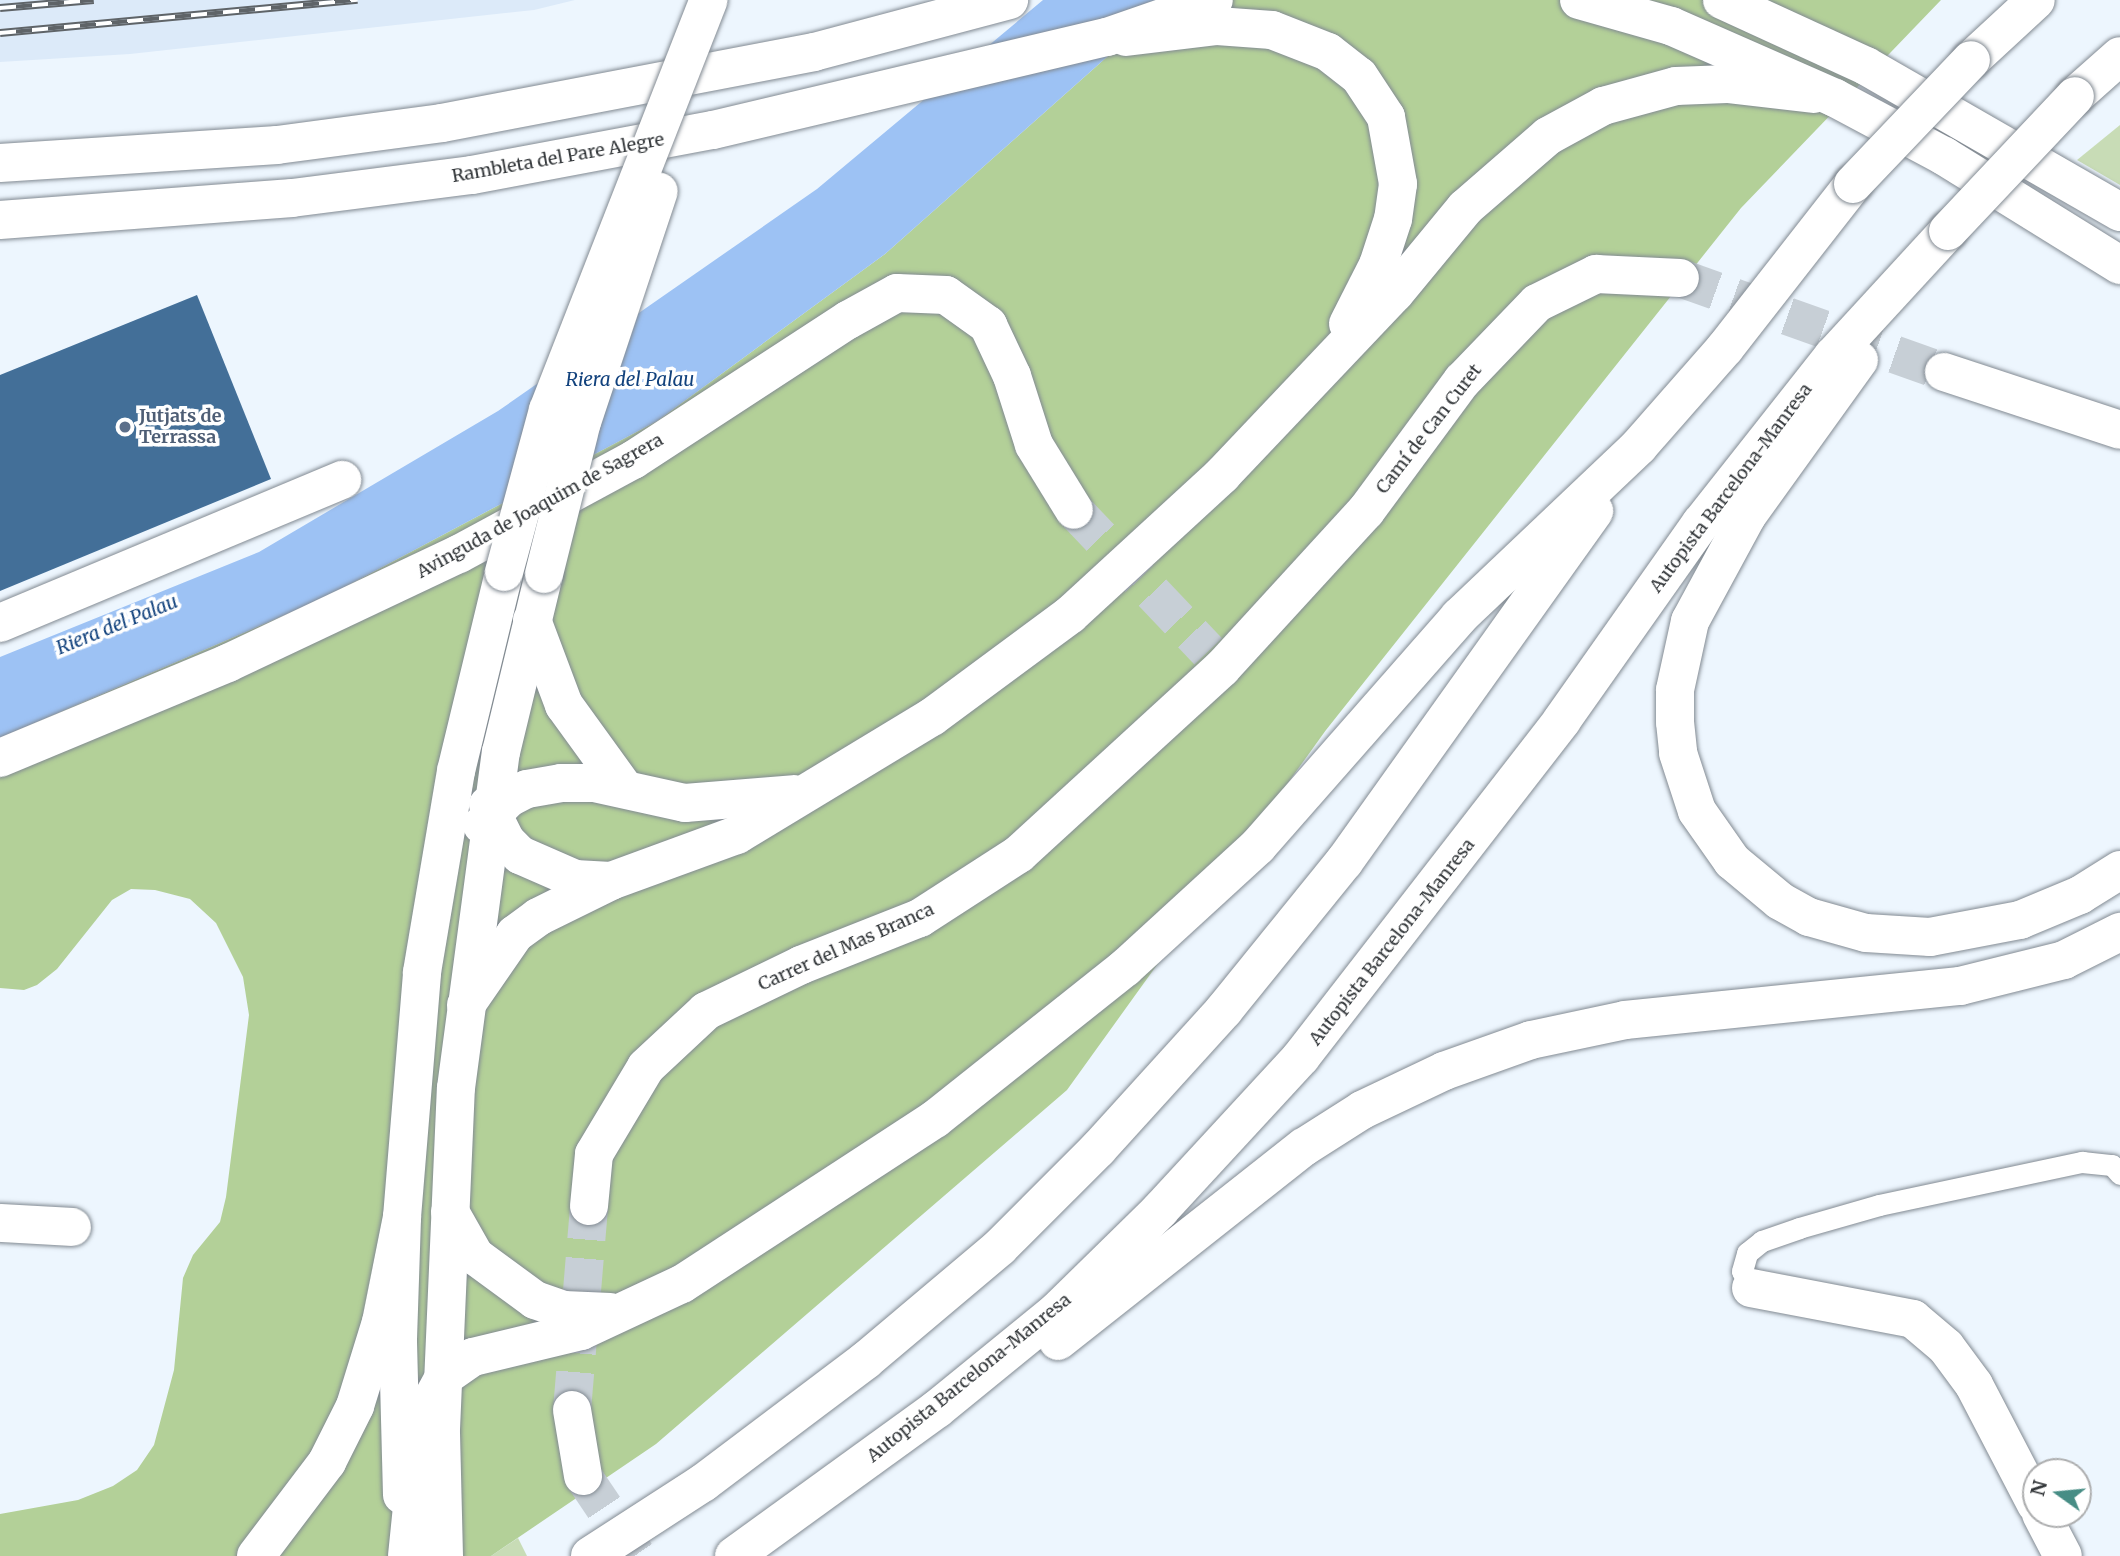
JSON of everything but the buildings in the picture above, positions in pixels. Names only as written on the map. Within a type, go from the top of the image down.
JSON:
[{"type":"main road","points":[[407,1556],[398,1415],[402,1217],[422,972],[456,771],[503,572],[548,410],[709,0]]},
{"type":"main road","points":[[443,1546],[444,1377],[450,1212],[466,1006],[490,814],[532,621],[582,422],[688,111],[734,0]]},
{"type":"main road","points":[[0,163],[276,145],[442,123],[814,52],[1009,0]]},
{"type":"main road","points":[[1107,37],[1214,0]]},
{"type":"main road","points":[[1579,0],[1671,26],[1835,98],[2010,195],[2120,265]]},
{"type":"main road","points":[[1722,0],[1866,66],[2120,212]]},
{"type":"main road","points":[[407,1556],[421,1419],[444,1377],[473,1357],[581,1331],[615,1312],[682,1284],[924,1126],[1125,968],[1258,846],[1459,617],[1639,446],[1724,348],[1853,184],[1971,60],[2036,0]]},
{"type":"main road","points":[[1107,37],[1162,36],[1217,26],[1272,30],[1328,52],[1367,87],[1385,117],[1394,148],[1398,184],[1393,219],[1357,311],[1319,370]]},
{"type":"main road","name":"Rambleta del Pare Alegre","points":[[0,220],[278,199],[472,175],[713,130],[1107,37]]},
{"type":"main road","points":[[2120,56],[2075,96],[1948,231],[1747,516],[1705,587],[1690,621],[1675,690],[1680,763],[1704,822],[1732,861],[1780,901],[1837,927],[1892,936],[1971,932],[2050,909],[2120,870]]},
{"type":"main road","points":[[466,1006],[515,934],[537,917],[611,881],[737,835],[800,793],[932,717],[1070,615],[1177,520],[1395,293],[1490,184],[1576,119],[1635,94],[1676,86],[1727,84],[1835,98]]},
{"type":"main road","name":"Autopista Barcelona-Manresa","points":[[734,1556],[937,1409],[1056,1312],[1160,1210],[1301,1057],[1562,720],[1701,523],[1833,356],[1948,231]]},
{"type":"main road","name":"Camí de Can Curet","points":[[1215,659],[1366,511],[1462,381],[1537,303],[1596,274],[1680,278]]},
{"type":"main road","name":"Avinguda de Joaquim de Sagrera","points":[[0,758],[228,663],[459,554],[633,460],[848,320],[897,293],[946,295],[988,325],[1012,376],[1034,445],[1074,510]]},
{"type":"main road","points":[[1944,372],[2120,430]]},
{"type":"main road","points":[[590,1556],[703,1483],[866,1360],[1000,1247],[1098,1149],[1224,1010],[1344,862],[1639,446]]},
{"type":"main road","points":[[0,623],[342,480]]},
{"type":"main road","points":[[532,621],[564,705],[624,788]]},
{"type":"main road","name":"Carrer del Mas Branca","points":[[589,1206],[594,1154],[646,1067],[706,1011],[801,965],[920,918],[1019,854],[1215,659]]},
{"type":"main road","points":[[476,689],[481,771],[490,814],[506,841],[539,866],[575,879],[611,881]]},
{"type":"main road","points":[[422,972],[466,851],[490,814],[527,789],[561,783],[624,788],[685,803],[711,804],[800,793]]},
{"type":"main road","points":[[937,1409],[1055,1343],[1304,1147],[1362,1110],[1444,1070],[1531,1040],[1625,1020],[1960,986],[2064,960],[2120,932]]},
{"type":"main road","points":[[450,1212],[475,1256],[535,1300],[564,1310],[615,1312]]},
{"type":"main road","points":[[256,1556],[327,1462],[355,1406],[381,1322],[402,1217]]},
{"type":"main road","points":[[0,1223],[72,1227]]},
{"type":"main road","points":[[1751,1287],[1913,1319],[1946,1347],[1974,1385],[2022,1477]]},
{"type":"main road","points":[[572,1410],[583,1476]]},
{"type":"main road","points":[[2048,1528],[2063,1556]]},
{"type":"lane","points":[[1751,1287],[1742,1271],[1747,1253],[1762,1241],[1799,1228],[1879,1205],[2082,1162],[2112,1165],[2120,1174]]},
{"type":"shaded area","points":[[0,0],[575,0],[534,10],[130,54],[0,62]]},
{"type":"green space","points":[[1171,0],[1941,0],[1741,208],[1326,730],[1067,1090],[656,1444],[491,1556],[0,1556],[0,1514],[78,1500],[113,1486],[137,1470],[154,1445],[174,1370],[183,1278],[193,1255],[220,1222],[226,1197],[249,1015],[243,977],[216,923],[190,899],[155,890],[131,889],[112,900],[57,969],[37,985],[24,990],[0,988],[0,738],[324,598],[657,421],[885,254]]},
{"type":"green space","points":[[2120,125],[2120,185],[2077,160]]},
{"type":"green space","points":[[518,1538],[527,1556],[491,1556]]},
{"type":"water","name":"Riera del Palau","points":[[1043,0],[1171,0],[885,254],[657,421],[324,598],[0,738],[0,657],[259,552],[498,411],[817,189]]},
{"type":"tunnel","points":[[1680,278],[1944,372]]},
{"type":"tunnel","points":[[1074,510],[1208,651]]},
{"type":"tunnel","points":[[572,1410],[589,1206]]},
{"type":"tunnel","points":[[583,1476],[637,1556]]},
{"type":"railway","points":[[0,8],[94,0]]},
{"type":"railway","points":[[0,33],[357,0]]},
{"type":"place","name":"Jutjats de Terrassa","points":[[125,427]]}]
